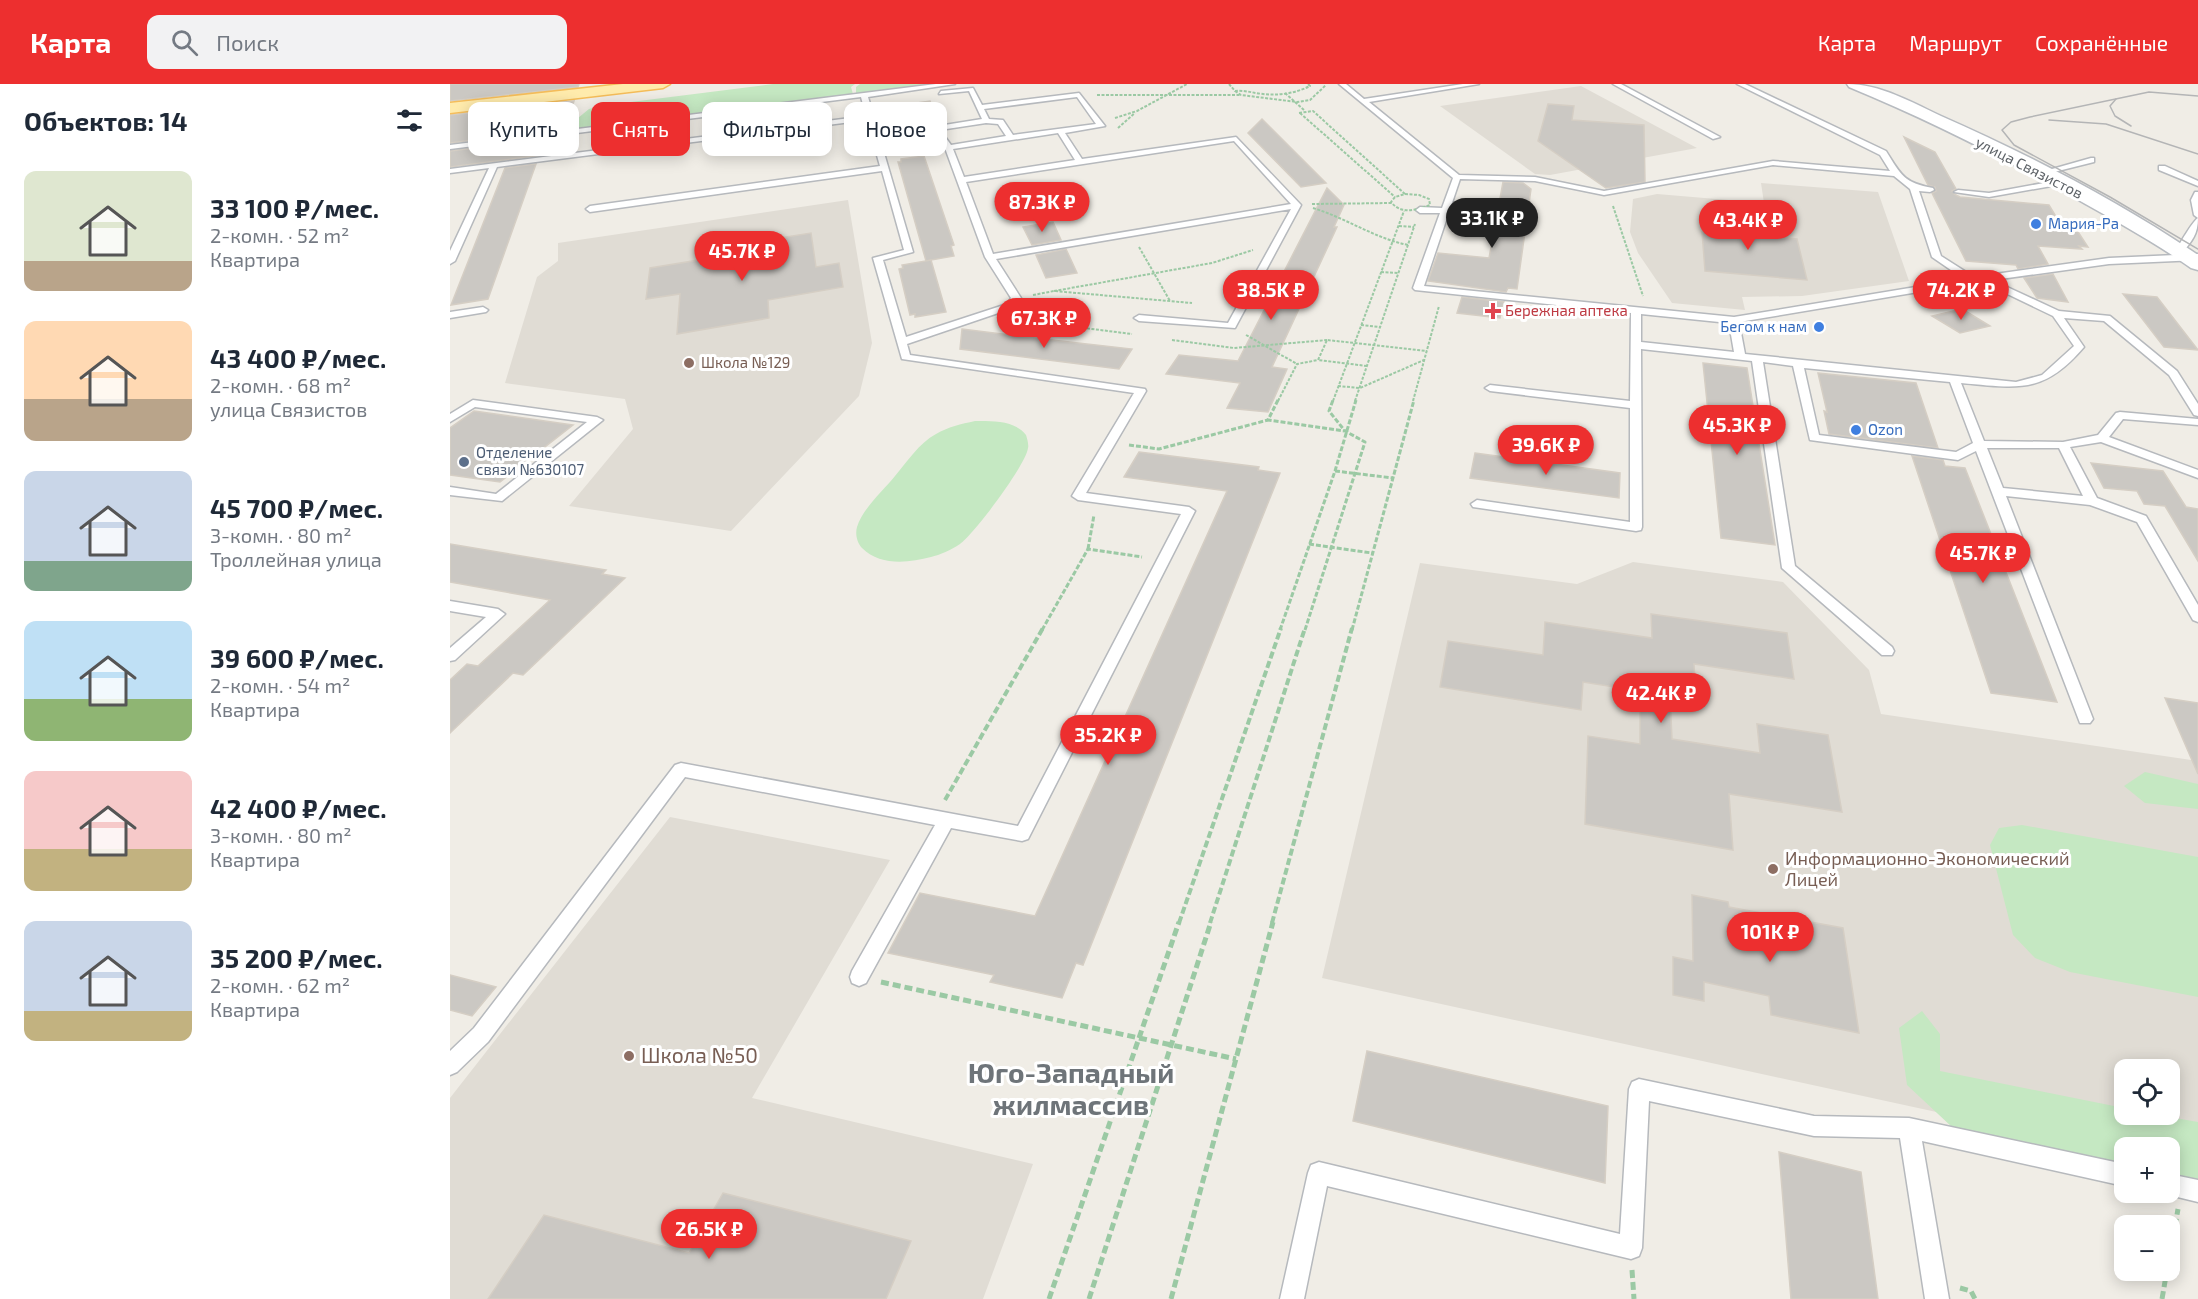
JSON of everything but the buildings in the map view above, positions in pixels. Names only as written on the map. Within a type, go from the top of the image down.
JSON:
[{"type":"main road","points":[[450,108],[663,84]]},
{"type":"main road","name":"улица Связистов","points":[[1854,84],[1898,101],[2042,172],[2191,258]]},
{"type":"lane","points":[[865,99],[952,84]]},
{"type":"lane","points":[[1342,84],[1457,177],[1534,178],[1604,193],[1773,163],[1896,174]]},
{"type":"lane","points":[[1363,100],[1476,84]]},
{"type":"lane","points":[[1616,84],[1716,137]]},
{"type":"lane","points":[[1740,84],[1883,153],[1896,174],[1914,188],[1930,190]]},
{"type":"lane","points":[[579,131],[971,89],[986,121]]},
{"type":"lane","points":[[949,148],[1011,137],[1101,126],[1079,95],[980,107]]},
{"type":"lane","points":[[947,127],[986,121],[1000,122],[1011,137]]},
{"type":"lane","points":[[450,171],[494,166],[540,156],[844,125]]},
{"type":"lane","points":[[1060,131],[1080,162]]},
{"type":"lane","points":[[961,180],[1236,139],[1297,204]]},
{"type":"lane","points":[[450,147],[468,145]]},
{"type":"lane","points":[[902,342],[1010,306],[1016,298],[990,257],[947,145]]},
{"type":"lane","points":[[450,1065],[481,1035],[681,770],[1022,834],[1190,511],[1078,496],[1141,391],[906,357],[878,258],[909,252],[882,156]]},
{"type":"lane","points":[[2042,172],[2091,160]]},
{"type":"lane","points":[[450,261],[494,166]]},
{"type":"lane","points":[[590,209],[885,168]]},
{"type":"lane","points":[[2162,168],[2198,184]]},
{"type":"lane","points":[[1457,177],[1418,288],[1734,320],[1972,280],[2109,261],[2191,258],[2189,239],[2198,220]]},
{"type":"lane","points":[[1958,192],[1989,195],[2060,182]]},
{"type":"lane","points":[[1914,188],[1937,257],[1972,280],[2002,288],[2056,314],[2107,318],[2173,374],[2198,413]]},
{"type":"lane","points":[[2198,194],[2195,200],[2198,215]]},
{"type":"lane","points":[[990,257],[1297,204]]},
{"type":"lane","points":[[1139,318],[1231,326],[1297,204]]},
{"type":"lane","points":[[1420,210],[1445,210]]},
{"type":"lane","points":[[1477,504],[1636,527],[1636,309]]},
{"type":"lane","points":[[450,315],[483,310]]},
{"type":"lane","points":[[1636,345],[1740,356],[1757,360],[2016,385],[2046,377],[2079,347],[2056,314]]},
{"type":"lane","points":[[1734,320],[1740,356]]},
{"type":"lane","points":[[1757,360],[1790,568],[1887,651]]},
{"type":"lane","points":[[1798,364],[1814,438],[1959,456],[1980,444],[2063,445],[2102,438],[2198,474]]},
{"type":"lane","points":[[1954,379],[2085,719]]},
{"type":"lane","points":[[1490,388],[1636,405]]},
{"type":"lane","points":[[450,418],[473,403],[597,420],[498,498],[450,491]]},
{"type":"lane","points":[[2102,438],[2120,415],[2198,422]]},
{"type":"lane","points":[[2063,445],[2092,501]]},
{"type":"lane","points":[[1998,491],[2092,501],[2142,519],[2198,617]]},
{"type":"lane","points":[[450,606],[498,614],[450,656]]},
{"type":"lane","points":[[859,977],[940,820]]},
{"type":"lane","points":[[1292,1299],[1319,1173],[1631,1248],[1639,1089],[1814,1126],[1909,1128],[2114,1173]]},
{"type":"lane","points":[[1909,1128],[1937,1299]]},
{"type":"path","points":[[1100,123],[1137,111],[1186,84]]},
{"type":"path","points":[[1229,84],[1241,95]]},
{"type":"path","points":[[1235,90],[1250,89],[1260,94],[1285,93],[1304,89],[1310,86],[1308,84]]},
{"type":"path","points":[[1079,95],[1241,95],[1297,102],[1310,100],[1326,84]]},
{"type":"path","points":[[1285,93],[1306,112]]},
{"type":"path","points":[[1392,203],[1395,197],[1405,194],[1313,111],[1299,112],[1395,197]]},
{"type":"path","points":[[1604,193],[1613,206],[1644,298],[1636,309]]},
{"type":"path","points":[[1297,204],[1392,203],[1395,207],[1405,210],[1329,411],[1345,431]]},
{"type":"path","points":[[1297,204],[1332,212],[1392,243],[1408,245]]},
{"type":"path","points":[[1049,1299],[1335,471],[1345,431],[1420,210]]},
{"type":"path","points":[[1399,226],[1414,227]]},
{"type":"path","points":[[1131,233],[1170,301]]},
{"type":"path","points":[[1016,298],[1212,263],[1276,243]]},
{"type":"path","points":[[1381,272],[1398,273]]},
{"type":"path","points":[[1054,291],[1194,303]]},
{"type":"path","points":[[1171,1299],[1443,291]]},
{"type":"path","points":[[1361,325],[1380,327]]},
{"type":"path","points":[[1231,326],[1297,364],[1318,360],[1367,366]]},
{"type":"path","points":[[1318,360],[1327,340],[1427,351]]},
{"type":"path","points":[[1338,386],[1360,388],[1424,360]]},
{"type":"path","points":[[1268,420],[1297,364]]},
{"type":"path","points":[[1089,1299],[1365,442],[1345,431],[1268,420],[1159,449],[1109,443]]},
{"type":"path","points":[[1335,471],[1392,478]]},
{"type":"path","points":[[940,820],[1088,549],[1098,498]]},
{"type":"path","points":[[1309,544],[1372,553]]},
{"type":"path","points":[[1088,549],[1164,560]]},
{"type":"path","points":[[859,977],[1236,1059]]},
{"type":"path","points":[[2178,1215],[2183,1188]]},
{"type":"path","points":[[2162,1299],[2166,1281]]},
{"type":"shaded area","points":[[1581,86],[1697,148],[1550,175],[1535,174],[1440,106]]},
{"type":"shaded area","points":[[1761,183],[1878,192],[1909,281],[1802,296],[1742,297],[1745,310],[1672,303],[1638,253],[1630,232],[1633,199],[1657,194],[1764,203]]},
{"type":"shaded area","name":"Школа №129","points":[[848,200],[872,343],[859,396],[731,531],[569,506],[633,429],[625,399],[505,383],[537,277],[558,261],[558,243]]},
{"type":"shaded area","name":"Информационно-Экономический Лицей","points":[[1633,562],[1783,582],[1869,670],[1881,714],[2198,761],[2198,1169],[2180,1156],[2180,1137],[2114,1137],[2114,1151],[1322,978],[1420,563],[1577,584]]},
{"type":"shaded area","name":"Школа №50","points":[[670,817],[890,860],[752,1098],[1033,1164],[983,1299],[450,1299],[450,1098]]},
{"type":"green space","points":[[773,84],[855,84],[851,87],[853,94],[850,95],[795,102],[702,102],[702,114],[690,115],[690,102],[631,102]]},
{"type":"green space","points":[[860,84],[938,84],[859,94],[856,93],[856,87]]},
{"type":"green space","points":[[591,108],[591,128],[579,128],[579,117]]},
{"type":"green space","points":[[975,421],[1002,422],[1016,426],[1026,435],[1028,445],[1025,457],[1018,469],[976,527],[960,544],[942,554],[895,562],[869,554],[859,544],[856,535],[857,527],[868,506],[924,442],[955,426]]},
{"type":"green space","points":[[2145,772],[2198,784],[2198,809],[2145,803],[2124,786]]},
{"type":"green space","points":[[2022,825],[2198,857],[2198,997],[2070,972],[2035,958],[2013,935],[1990,845],[1999,828]]},
{"type":"green space","points":[[1922,1011],[1940,1034],[1940,1071],[2114,1106],[2114,1125],[2180,1125],[2180,1119],[2198,1122],[2198,1180],[2180,1176],[2180,1137],[2114,1137],[2114,1162],[1953,1128],[1907,1085],[1899,1028]]},
{"type":"tram line","points":[[2198,96],[2149,92],[2030,117],[2011,122],[2002,130],[2014,145],[2110,197],[2198,249]]},
{"type":"tram line","points":[[2116,99],[2110,106],[2115,116],[2131,126]]},
{"type":"tram line","points":[[2049,120],[2106,124],[2198,154]]},
{"type":"place","name":"Мария-Ра","points":[[2036,224]]},
{"type":"place","name":"Бережная аптека","points":[[1493,311]]},
{"type":"place","name":"Бегом к нам","points":[[1819,327]]},
{"type":"place","name":"Школа №129","points":[[689,363]]},
{"type":"place","name":"Ozon","points":[[1856,430]]},
{"type":"place","name":"Отделение связи №630107","points":[[464,462]]},
{"type":"place","name":"Информационно-Экономический Лицей","points":[[1773,869]]},
{"type":"place","name":"Школа №50","points":[[629,1056]]},
{"type":"district","name":"Юго-Западный жилмассив","points":[[1071,1089]]}]
